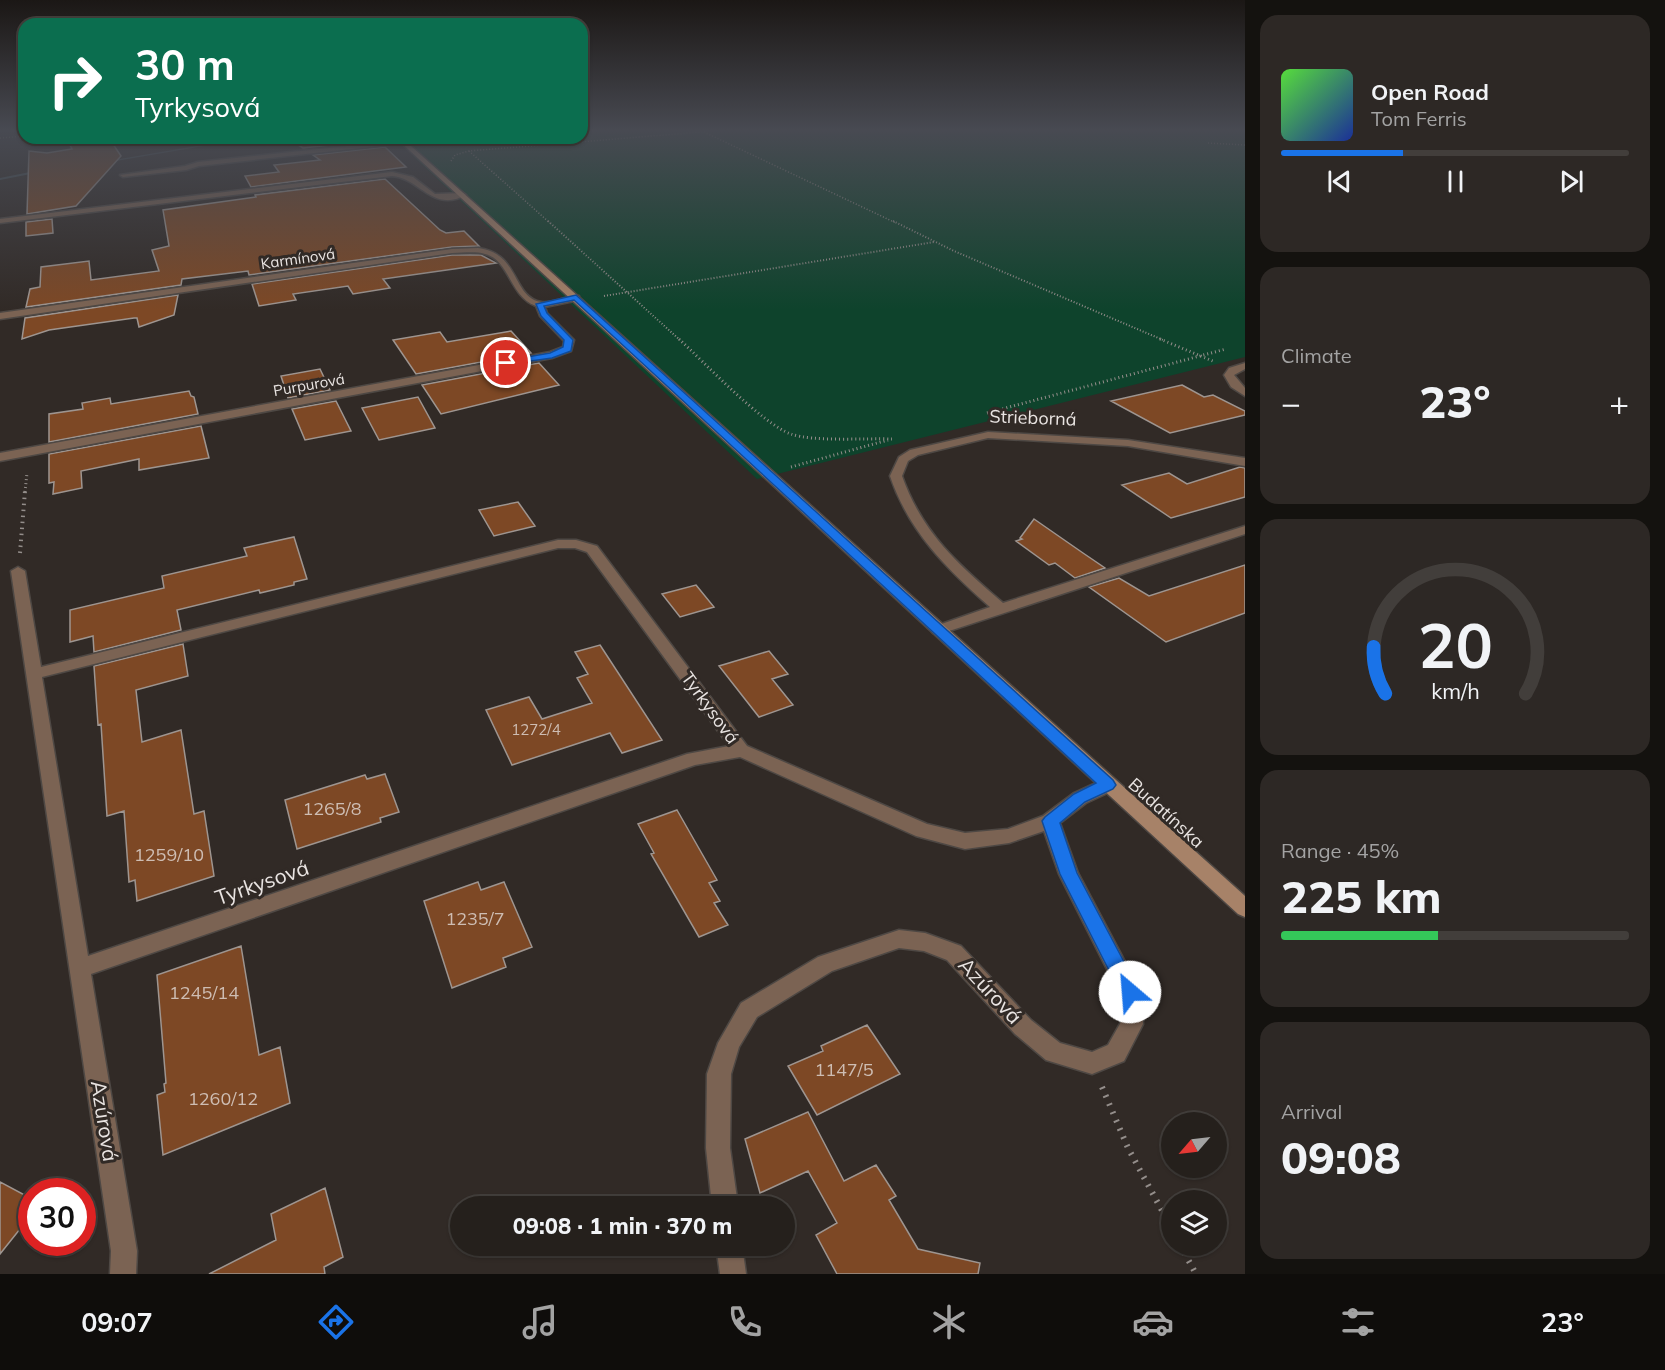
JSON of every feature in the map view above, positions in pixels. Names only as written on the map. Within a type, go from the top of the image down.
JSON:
[{"type":"street","points":[[0,221],[255,190]]},
{"type":"street","points":[[425,190],[436,196],[463,195]]},
{"type":"street","name":"Budatínska","points":[[458,190],[1245,908]]},
{"type":"street","name":"Karmínová","points":[[0,316],[469,250],[493,254],[501,260],[521,295],[540,304]]},
{"type":"street","points":[[540,304],[577,299]]},
{"type":"street","name":"Purpurová","points":[[0,457],[552,355],[568,349],[569,340],[543,314],[540,304]]},
{"type":"street","points":[[1245,366],[1233,369],[1229,375],[1235,385],[1245,393]]},
{"type":"street","name":"Strieborná","points":[[1000,608],[951,565],[925,535],[903,500],[896,476],[903,459],[914,452],[973,437],[1006,435],[1128,443],[1245,462]]},
{"type":"street","points":[[938,630],[1000,608],[1116,574],[1245,530]]},
{"type":"street","name":"Tyrkysová","points":[[34,674],[558,544],[576,544],[592,549],[741,750],[922,831],[965,841],[1009,836],[1050,821],[1080,798],[1108,785]]},
{"type":"street","points":[[18,571],[81,968]]},
{"type":"street","name":"Tyrkysová","points":[[81,968],[693,759],[741,750]]},
{"type":"street","points":[[1050,821],[1069,874],[1130,992],[1132,1024],[1116,1053],[1092,1063]]},
{"type":"street","name":"Azúrová","points":[[724,1196],[718,1148],[718,1074],[729,1043],[749,1010],[825,964],[899,939],[925,942],[954,952],[1023,1027],[1054,1052],[1092,1063]]},
{"type":"street","name":"Azúrová","points":[[81,968],[124,1251],[123,1274]]},
{"type":"street","points":[[731,1256],[733,1274]]},
{"type":"path","points":[[513,190],[768,421],[790,434],[807,438],[892,439]]},
{"type":"path","points":[[826,190],[934,242],[1233,369]]},
{"type":"path","points":[[577,299],[934,242]]},
{"type":"path","points":[[22,537],[29,452]]},
{"type":"path","points":[[1092,1063],[1128,1148],[1161,1209]]},
{"type":"path","points":[[1186,1256],[1196,1274]]},
{"type":"green space","points":[[450,190],[1245,190],[1245,357],[757,479]]},
{"type":"building","points":[[28,190],[90,190],[76,206],[27,214]]},
{"type":"building","points":[[292,190],[397,190],[440,230],[446,233],[464,231],[479,246],[452,247],[249,275],[248,271],[182,279],[181,285],[26,307],[30,289],[40,287],[41,267],[89,261],[91,280],[159,271],[152,250],[169,246],[163,210],[256,197],[255,195]]},
{"type":"building","points":[[52,219],[53,233],[26,236],[26,222]]},
{"type":"building","points":[[452,255],[481,255],[496,263],[383,279],[390,288],[353,294],[348,286],[293,294],[296,300],[259,306],[252,284]]},
{"type":"building","points":[[178,295],[174,315],[139,327],[137,318],[134,318],[49,330],[22,339],[25,318]]},
{"type":"building","points":[[511,331],[531,353],[416,374],[393,340],[440,332],[447,342]]},
{"type":"building","points":[[539,363],[559,385],[441,414],[422,385]]},
{"type":"building","points":[[320,369],[330,390],[288,398],[281,376]]},
{"type":"building","points":[[1182,385],[1204,397],[1213,395],[1245,411],[1245,415],[1170,433],[1111,401]]},
{"type":"building","points":[[189,391],[194,397],[198,414],[49,442],[49,414],[83,409],[82,403],[110,398],[111,404]]},
{"type":"building","points":[[418,397],[435,428],[379,440],[362,408]]},
{"type":"building","points":[[336,401],[351,431],[305,440],[292,409]]},
{"type":"building","points":[[201,426],[209,458],[139,470],[139,459],[81,471],[82,488],[53,494],[54,482],[49,483],[49,454]]},
{"type":"building","points":[[1240,467],[1245,468],[1245,497],[1171,518],[1122,485],[1169,473],[1187,484]]},
{"type":"building","points":[[518,502],[535,526],[494,536],[479,510]]},
{"type":"building","points":[[1034,519],[1105,568],[1075,578],[1055,563],[1049,565],[1016,541],[1022,539],[1020,538]]},
{"type":"building","points":[[294,537],[307,579],[294,582],[294,585],[260,593],[259,590],[177,610],[181,630],[94,652],[93,636],[70,642],[70,610],[164,588],[162,576],[247,556],[244,548]]},
{"type":"building","points":[[1245,565],[1245,613],[1166,642],[1089,587],[1119,578],[1149,596]]},
{"type":"building","points":[[696,585],[714,607],[680,617],[662,594]]},
{"type":"building","points":[[183,644],[188,676],[136,690],[142,742],[181,730],[194,814],[204,811],[214,876],[137,901],[135,880],[129,882],[124,811],[107,816],[101,724],[98,725],[94,666]]},
{"type":"building","points":[[600,645],[662,740],[622,753],[610,733],[512,765],[486,710],[529,697],[542,719],[592,703],[577,678],[588,674],[575,652]]},
{"type":"building","points":[[769,651],[788,674],[772,679],[793,705],[759,717],[719,666]]},
{"type":"building","points":[[385,774],[399,812],[380,818],[381,822],[297,849],[285,800],[365,775],[367,779]]},
{"type":"building","points":[[677,810],[717,880],[709,883],[720,901],[714,903],[728,925],[699,937],[651,854],[654,853],[638,824]]},
{"type":"building","points":[[478,882],[481,890],[504,882],[532,947],[503,958],[506,967],[452,988],[424,901]]},
{"type":"building","points":[[241,946],[259,1055],[280,1047],[290,1103],[163,1155],[157,1095],[165,1092],[164,1084],[166,1083],[157,975]]},
{"type":"building","points":[[867,1025],[900,1074],[817,1115],[788,1066],[823,1051],[821,1046]]},
{"type":"building","points":[[808,1112],[844,1181],[876,1165],[896,1196],[889,1200],[918,1249],[980,1263],[978,1274],[837,1274],[816,1235],[837,1223],[808,1171],[760,1193],[745,1139]]},
{"type":"building","points":[[0,1182],[18,1192],[18,1232],[0,1254]]},
{"type":"building","points":[[325,1188],[343,1257],[324,1267],[325,1274],[209,1274],[276,1240],[271,1214]]},
{"type":"route","points":[[506,363],[552,355],[568,349],[569,340],[543,314],[540,304],[576,298],[1108,785],[1080,798],[1050,821],[1069,874],[1130,992]]}]
